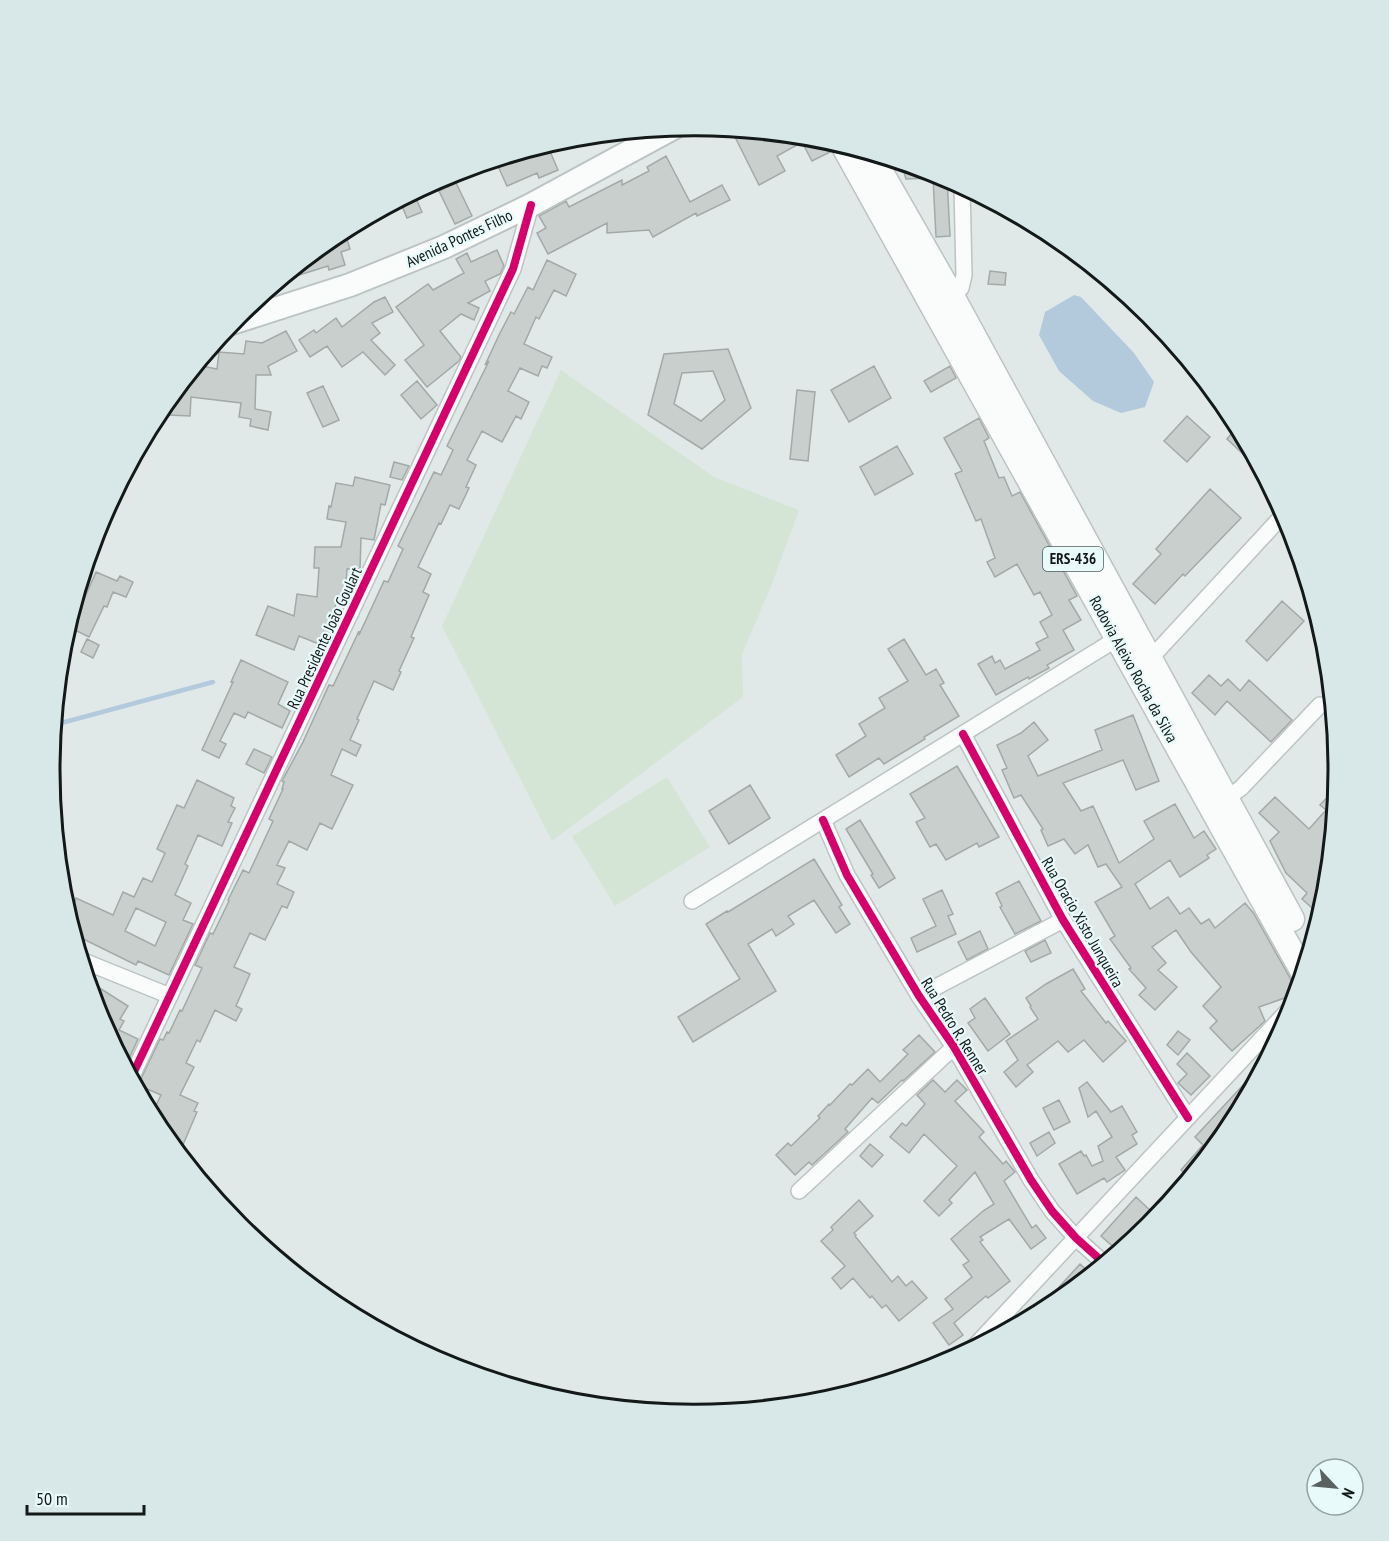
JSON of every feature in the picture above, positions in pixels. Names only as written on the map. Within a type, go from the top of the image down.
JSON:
[{"type":"main road","name":"Rodovia Aleixo Rocha da Silva","points":[[850,156],[944,306]]},
{"type":"main road","name":"Rodovia Aleixo Rocha da Silva","points":[[875,163],[944,306],[1142,665],[1298,963]]},
{"type":"main road","name":"Rodovia Aleixo Rocha da Silva","points":[[1142,665],[1226,799],[1305,942]]},
{"type":"street","name":"Avenida Pontes Filho","points":[[251,317],[350,285],[444,247],[531,205],[658,137]]},
{"type":"street","points":[[944,306],[961,288],[964,275],[962,195]]},
{"type":"street","name":"Rua Presidente João Goulart","points":[[135,1070],[513,269],[531,205]]},
{"type":"street","points":[[1142,665],[1278,521]]},
{"type":"street","points":[[692,901],[1125,634]]},
{"type":"street","points":[[1226,799],[1241,788],[1320,705]]},
{"type":"street","name":"Rua Oracio Xisto Junqueira","points":[[963,734],[1064,920],[1188,1118]]},
{"type":"street","name":"Rua Pedro R. Renner","points":[[823,820],[847,876],[919,996],[954,1047],[1031,1180],[1052,1211],[1076,1238],[1099,1259]]},
{"type":"street","points":[[919,996],[1064,920]]},
{"type":"street","points":[[91,964],[170,996]]},
{"type":"street","points":[[986,1334],[1277,1023]]},
{"type":"street","points":[[799,1191],[954,1047]]},
{"type":"green space","points":[[561,370],[714,477],[799,510],[772,584],[742,654],[743,697],[552,841],[442,626]]},
{"type":"green space","points":[[667,777],[710,847],[615,906],[572,836]]},
{"type":"water","points":[[1074,295],[1081,297],[1134,353],[1154,382],[1145,407],[1121,413],[1093,401],[1059,371],[1039,335],[1045,312]]},
{"type":"building","points":[[735,137],[798,145],[777,156],[785,171],[759,185]]},
{"type":"building","points":[[804,146],[829,151],[830,152],[812,161]]},
{"type":"building","points":[[551,153],[558,170],[539,178],[537,173],[507,186],[499,168]]},
{"type":"building","points":[[666,156],[690,202],[722,185],[730,200],[697,216],[696,213],[653,237],[649,230],[607,233],[607,223],[548,254],[537,233],[546,228],[539,216],[566,201],[569,207],[622,180],[622,185],[649,171],[647,167]]},
{"type":"building","points":[[904,172],[921,178],[906,179]]},
{"type":"building","points":[[456,183],[472,216],[455,224],[439,191]]},
{"type":"building","points":[[933,183],[948,189],[950,236],[936,237]]},
{"type":"building","points":[[417,200],[422,212],[407,218],[403,207]]},
{"type":"building","points":[[347,240],[350,249],[341,252],[345,265],[329,270],[328,266],[298,276]]},
{"type":"building","points":[[497,250],[504,266],[500,274],[485,281],[490,291],[468,303],[479,308],[474,320],[461,314],[440,331],[461,357],[459,361],[427,387],[405,360],[424,345],[396,307],[428,284],[433,290],[464,273],[456,259],[467,253],[471,262]]},
{"type":"building","points":[[547,260],[576,274],[566,296],[554,290],[539,319],[536,317],[524,344],[552,357],[547,368],[542,366],[538,376],[520,368],[508,391],[529,402],[521,419],[516,416],[502,442],[482,431],[467,460],[476,465],[466,487],[469,488],[459,509],[450,505],[418,567],[431,574],[423,592],[429,595],[411,637],[414,638],[393,690],[374,681],[350,740],[361,745],[356,756],[342,749],[331,775],[353,785],[332,829],[320,823],[307,850],[289,841],[277,865],[285,868],[277,884],[294,892],[287,908],[282,906],[265,940],[250,933],[234,967],[250,974],[236,1006],[242,1009],[236,1021],[215,1010],[200,1042],[197,1040],[186,1063],[194,1067],[180,1095],[198,1103],[194,1111],[197,1112],[183,1145],[156,1106],[161,1095],[145,1088],[141,1080],[160,1039],[163,1040],[167,1032],[169,1033],[180,1010],[182,1011],[202,968],[195,965],[210,933],[213,934],[243,870],[249,873],[273,821],[269,819],[283,789],[284,782],[282,781],[329,685],[333,686],[384,581],[388,582],[403,549],[398,546],[434,472],[441,475],[453,450],[447,446],[489,361],[485,365],[500,333],[511,312],[514,314],[528,287],[533,290]]},
{"type":"building","points":[[990,271],[1006,273],[1005,285],[988,284]]},
{"type":"building","points":[[385,297],[393,312],[372,323],[380,333],[371,340],[395,365],[385,375],[363,352],[342,367],[327,346],[310,357],[299,340],[314,330],[316,333],[336,318],[342,327],[374,302]]},
{"type":"building","points":[[286,331],[297,351],[268,366],[271,375],[256,375],[255,409],[271,412],[268,430],[250,426],[251,419],[239,417],[241,403],[191,397],[190,416],[169,415],[205,367],[217,369],[219,352],[244,354],[246,341],[262,343]]},
{"type":"building","points":[[728,349],[751,408],[702,449],[648,415],[664,354]],"holes":[[[713,371],[725,400],[701,421],[674,404],[682,373]]]},
{"type":"building","points":[[874,366],[891,398],[849,422],[831,390]]},
{"type":"building","points":[[950,366],[956,378],[931,392],[924,381]]},
{"type":"building","points":[[417,381],[437,405],[421,419],[401,395]]},
{"type":"building","points":[[323,386],[339,420],[323,427],[307,393]]},
{"type":"building","points":[[797,390],[815,392],[808,461],[790,459]]},
{"type":"building","points":[[1187,416],[1210,437],[1187,462],[1164,441]]},
{"type":"building","points":[[979,418],[989,438],[984,441],[999,478],[1004,477],[1012,496],[1020,492],[1077,596],[1069,600],[1081,620],[1063,630],[1074,650],[1047,665],[1049,668],[996,695],[978,664],[992,656],[995,663],[1000,660],[1005,669],[1040,650],[1036,643],[1048,637],[1040,622],[1052,615],[1040,592],[1034,595],[1017,564],[995,577],[987,562],[995,558],[981,519],[976,521],[955,474],[962,471],[944,438]]},
{"type":"building","points":[[1232,433],[1246,457],[1227,439]]},
{"type":"building","points":[[897,446],[913,474],[875,495],[860,467]]},
{"type":"building","points":[[394,462],[409,466],[402,480],[390,477]]},
{"type":"building","points":[[355,477],[390,485],[385,505],[381,504],[374,540],[361,538],[360,569],[347,569],[345,596],[337,595],[332,630],[324,646],[299,636],[294,650],[256,635],[268,606],[294,616],[297,594],[317,597],[319,568],[314,568],[315,547],[341,547],[346,522],[327,519],[329,506],[331,507],[336,483],[353,486]]},
{"type":"building","points":[[1210,489],[1241,518],[1155,604],[1133,584],[1161,554],[1156,549]]},
{"type":"building","points":[[96,572],[117,581],[120,576],[133,582],[126,597],[113,592],[89,637],[76,631],[84,599]]},
{"type":"building","points":[[1282,601],[1304,621],[1267,661],[1246,641]]},
{"type":"building","points":[[87,639],[99,645],[93,658],[81,652]]},
{"type":"building","points":[[904,639],[926,675],[936,669],[944,683],[940,685],[959,716],[884,764],[879,758],[849,777],[836,755],[866,736],[859,724],[885,708],[879,698],[908,681],[888,649]]},
{"type":"building","points":[[241,660],[288,682],[278,704],[290,711],[282,728],[248,712],[245,718],[234,713],[220,741],[226,744],[219,758],[202,750]]},
{"type":"building","points":[[1209,675],[1221,686],[1228,679],[1240,691],[1249,680],[1292,720],[1271,742],[1227,701],[1215,715],[1192,693]]},
{"type":"building","points":[[1133,715],[1159,781],[1136,790],[1123,760],[1063,783],[1081,811],[1093,806],[1119,863],[1154,839],[1144,821],[1175,804],[1194,838],[1204,831],[1216,849],[1207,855],[1209,858],[1180,877],[1170,860],[1135,884],[1150,909],[1168,897],[1180,914],[1189,908],[1201,924],[1209,919],[1215,928],[1245,903],[1254,914],[1290,978],[1292,983],[1287,997],[1259,1007],[1265,1021],[1232,1051],[1210,1028],[1217,1021],[1203,1006],[1221,987],[1191,952],[1176,930],[1152,947],[1166,963],[1158,970],[1177,987],[1155,1010],[1139,995],[1146,988],[1129,969],[1131,968],[1110,939],[1115,936],[1095,902],[1122,887],[1106,864],[1098,867],[1088,845],[1075,854],[1064,839],[1048,846],[1041,830],[1043,829],[1021,795],[1014,798],[1002,770],[1007,768],[997,745],[1021,733],[1034,722],[1048,740],[1028,756],[1038,776],[1102,750],[1095,730]]},
{"type":"building","points":[[254,749],[272,757],[264,773],[246,764]]},
{"type":"building","points":[[957,766],[999,837],[979,847],[977,843],[946,860],[936,844],[930,847],[916,822],[925,818],[910,794]]},
{"type":"building","points":[[197,780],[234,798],[231,806],[235,808],[228,822],[232,823],[222,846],[198,835],[185,864],[188,866],[175,895],[191,903],[183,920],[193,924],[169,975],[138,961],[136,965],[83,939],[74,900],[76,898],[113,915],[123,892],[134,897],[143,878],[152,882],[165,853],[157,849],[177,805],[184,808]],"holes":[[[136,908],[166,922],[155,946],[125,931]]]},
{"type":"building","points":[[750,785],[770,818],[729,844],[709,811]]},
{"type":"building","points":[[1328,796],[1324,853],[1313,909],[1302,899],[1307,893],[1286,873],[1270,841],[1279,832],[1259,813],[1275,797],[1309,829],[1326,810],[1320,805]]},
{"type":"building","points":[[860,820],[895,878],[879,888],[846,829]]},
{"type":"building","points":[[814,859],[842,905],[839,907],[850,924],[836,933],[814,900],[788,916],[794,924],[776,936],[772,929],[748,944],[776,991],[693,1042],[678,1017],[740,979],[706,924]]},
{"type":"building","points":[[1019,881],[1041,921],[1015,934],[1000,907],[1002,906],[996,893]]},
{"type":"building","points":[[942,890],[953,914],[948,916],[956,934],[917,952],[911,938],[936,926],[923,899]]},
{"type":"building","points":[[980,931],[988,949],[967,960],[958,942]]},
{"type":"building","points":[[1045,940],[1051,953],[1031,962],[1025,951]]},
{"type":"building","points":[[1073,969],[1085,989],[1081,991],[1106,1023],[1108,1021],[1126,1041],[1103,1062],[1084,1040],[1068,1052],[1058,1041],[1027,1065],[1033,1072],[1016,1087],[1004,1072],[1018,1060],[1006,1041],[1038,1019],[1026,998]]},
{"type":"building","points":[[99,988],[128,1006],[120,1019],[124,1021],[119,1030],[138,1039],[129,1058]]},
{"type":"building","points":[[985,998],[1010,1034],[988,1051],[968,1023],[975,1018],[970,1009]]},
{"type":"building","points":[[1178,1031],[1190,1040],[1178,1055],[1167,1045]]},
{"type":"building","points":[[919,1035],[935,1052],[878,1103],[872,1098],[845,1129],[848,1132],[812,1165],[809,1162],[795,1175],[776,1155],[788,1143],[791,1146],[820,1118],[818,1116],[829,1104],[868,1069],[880,1082],[908,1054],[903,1050]]},
{"type":"building","points":[[1187,1053],[1210,1076],[1191,1095],[1178,1083],[1187,1074],[1177,1064]]},
{"type":"building","points":[[1249,1079],[1222,1123],[1185,1173],[1181,1170],[1203,1145],[1195,1137]]},
{"type":"building","points":[[933,1080],[945,1092],[957,1080],[967,1090],[955,1101],[984,1132],[979,1137],[1003,1164],[1006,1161],[1015,1172],[1004,1181],[1032,1228],[1036,1225],[1046,1238],[1031,1249],[1009,1219],[980,1237],[983,1240],[980,1242],[1010,1281],[988,1298],[986,1296],[954,1323],[963,1335],[949,1345],[933,1323],[953,1309],[945,1299],[972,1277],[963,1265],[969,1261],[951,1239],[994,1204],[975,1172],[949,1200],[952,1203],[939,1216],[924,1201],[957,1166],[924,1134],[909,1153],[890,1137],[902,1123],[906,1126],[925,1104],[917,1095]]},
{"type":"building","points":[[1087,1082],[1111,1112],[1122,1106],[1137,1132],[1132,1135],[1137,1144],[1116,1157],[1125,1170],[1107,1182],[1104,1178],[1077,1194],[1059,1164],[1081,1151],[1092,1166],[1103,1161],[1098,1146],[1112,1137],[1096,1111],[1088,1117],[1079,1088]]},
{"type":"building","points":[[1059,1100],[1070,1122],[1054,1130],[1043,1108]]},
{"type":"building","points":[[1049,1132],[1055,1143],[1037,1156],[1030,1143]]},
{"type":"building","points":[[870,1144],[883,1155],[872,1167],[860,1156]]},
{"type":"building","points":[[1136,1197],[1151,1211],[1114,1247],[1101,1236]]},
{"type":"building","points":[[859,1200],[873,1216],[854,1233],[855,1236],[892,1282],[898,1276],[906,1286],[912,1281],[927,1298],[899,1321],[886,1305],[882,1308],[872,1296],[870,1298],[853,1278],[841,1289],[832,1278],[845,1266],[821,1241],[833,1230],[831,1227]]},
{"type":"building","points":[[1080,1264],[1086,1270],[1081,1274],[1053,1294]]},
{"type":"waterway","points":[[62,723],[213,682]]},
{"type":"cycle path","points":[[135,1070],[513,269],[531,205]]},
{"type":"cycle path","points":[[963,734],[1063,920],[1188,1118]]},
{"type":"cycle path","points":[[823,820],[847,875],[919,996],[954,1047],[1031,1180],[1052,1211],[1076,1238],[1099,1259]]}]
